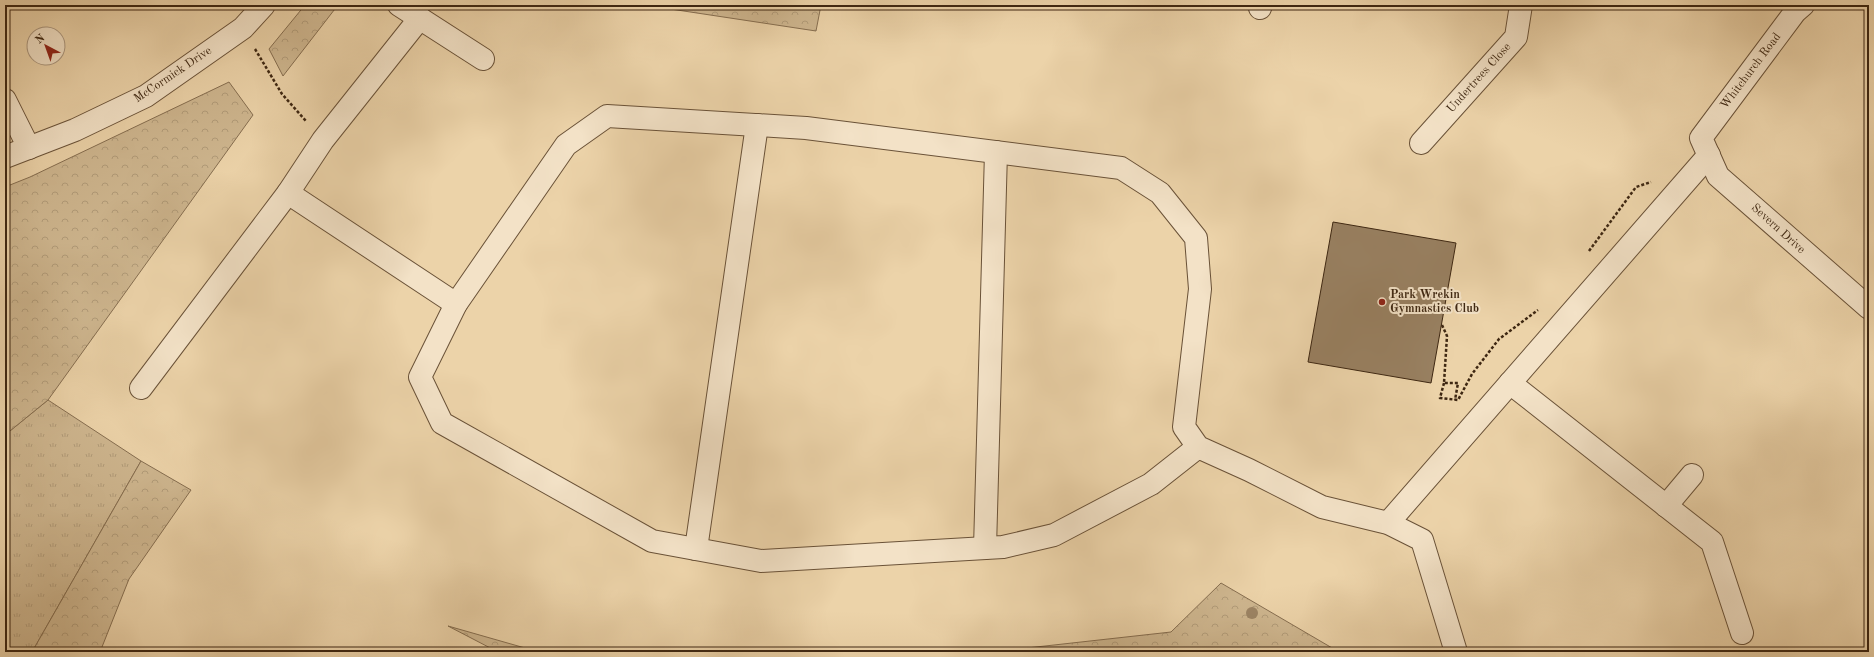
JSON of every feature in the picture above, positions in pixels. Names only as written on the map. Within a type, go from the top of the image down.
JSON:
[{"type":"street","name":"McCormick Drive","points":[[5,157],[75,130],[146,96],[243,28],[264,5]]},
{"type":"street","points":[[399,5],[483,59]]},
{"type":"street","name":"Undertrees Close","points":[[1422,143],[1516,37],[1521,5]]},
{"type":"street","name":"Whitchurch Road","points":[[1388,523],[1510,383],[1705,147],[1794,7]]},
{"type":"street","points":[[141,388],[288,193],[323,140],[420,18]]},
{"type":"street","points":[[5,100],[29,148]]},
{"type":"street","points":[[1198,447],[1151,484],[1054,535],[1003,547],[761,561],[652,541],[442,423],[420,377],[456,304],[566,145],[608,116],[806,128],[1121,168],[1160,193],[1196,238],[1200,289],[1184,427],[1198,447],[1249,470],[1322,508],[1388,523],[1422,540],[1456,652]]},
{"type":"street","points":[[696,550],[757,125]]},
{"type":"street","name":"Severn Drive","points":[[1705,147],[1718,176],[1869,308]]},
{"type":"street","points":[[985,548],[996,152]]},
{"type":"street","points":[[288,193],[456,304]]},
{"type":"street","points":[[1510,383],[1712,542],[1742,633]]},
{"type":"street","points":[[1666,506],[1692,475]]},
{"type":"path","points":[[243,28],[282,94],[323,140]]},
{"type":"path","points":[[1586,256],[1636,187],[1657,180]]},
{"type":"path","points":[[1442,325],[1447,336],[1444,383],[1440,398],[1458,400],[1472,374],[1500,339],[1541,308]]},
{"type":"path","points":[[1444,383],[1458,383],[1455,400]]},
{"type":"green space","points":[[305,5],[338,5],[283,76],[269,49]]},
{"type":"green space","points":[[644,5],[821,5],[816,31]]},
{"type":"green space","points":[[229,82],[253,115],[48,400],[5,435],[5,187],[30,177]]},
{"type":"green space","points":[[48,400],[141,461],[32,652],[5,652],[5,435]]},
{"type":"green space","points":[[141,461],[191,490],[129,579],[100,652],[32,652]]},
{"type":"green space","points":[[1221,583],[1339,652],[991,652],[1171,632]]},
{"type":"green space","points":[[448,626],[539,652],[498,652]]},
{"type":"building","name":"Park Wrekin Gymnastics Club","points":[[1333,222],[1456,243],[1431,383],[1308,362]]},
{"type":"place","name":"Park Wrekin Gymnastics Club","points":[[1382,302]]}]
